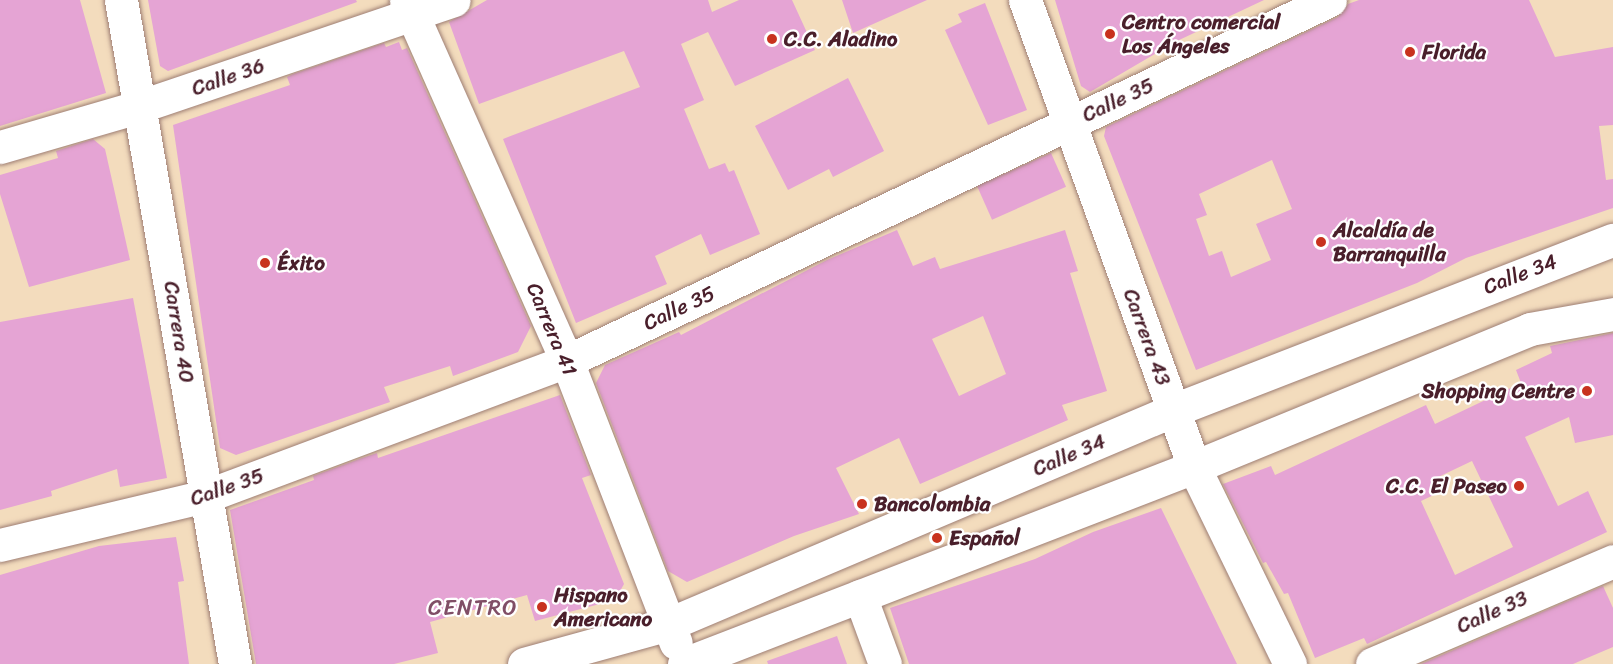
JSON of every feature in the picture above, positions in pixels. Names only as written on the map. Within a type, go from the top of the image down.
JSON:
[{"type":"street","name":"Carrera 40","points":[[121,0],[235,664]]},
{"type":"street","name":"Calle 36","points":[[0,147],[141,106],[409,7],[454,0]]},
{"type":"street","name":"Carrera 43","points":[[1025,0],[1194,467],[1290,664]]},
{"type":"street","name":"Calle 35","points":[[0,545],[206,496],[567,361],[1330,0]]},
{"type":"street","name":"Carrera 41","points":[[409,7],[567,361],[685,664]]},
{"type":"street","name":"Calle 34","points":[[524,664],[669,624],[1174,410],[1613,240]]},
{"type":"street","points":[[685,664],[1194,467],[1530,329],[1613,314]]},
{"type":"street","name":"Calle 33","points":[[1372,664],[1610,571]]},
{"type":"street","points":[[860,596],[885,664]]},
{"type":"building","points":[[0,0],[80,0],[106,93],[0,126]]},
{"type":"building","points":[[148,0],[356,0],[357,2],[168,71],[160,66]]},
{"type":"building","points":[[487,0],[708,0],[712,12],[739,0],[792,0],[815,50],[735,86],[708,32],[681,44],[704,100],[684,109],[709,169],[725,163],[729,172],[734,170],[760,234],[710,255],[701,234],[655,256],[667,284],[576,323],[503,139],[640,87],[624,51],[479,104],[449,22]]},
{"type":"building","points":[[842,0],[927,0],[853,33]]},
{"type":"building","points":[[1055,0],[1264,0],[1177,41],[1090,92],[1081,86]]},
{"type":"building","points":[[1359,0],[1529,0],[1555,57],[1613,47],[1613,125],[1599,126],[1606,180],[1613,179],[1613,208],[1466,258],[1417,283],[1196,370],[1104,136],[1106,127],[1338,17],[1348,4]],"holes":[[[1272,160],[1292,209],[1256,224],[1271,260],[1231,277],[1222,251],[1209,256],[1196,219],[1207,215],[1199,194]]]},
{"type":"building","points":[[985,3],[1027,110],[988,125],[945,30],[962,22],[958,14]]},
{"type":"building","points":[[399,42],[402,50],[407,48],[531,326],[518,352],[453,376],[450,366],[384,387],[390,402],[236,455],[220,448],[173,125],[290,85],[287,77],[293,74],[384,43],[386,47]]},
{"type":"building","points":[[848,78],[884,151],[833,177],[829,169],[788,190],[755,126]]},
{"type":"building","points":[[93,139],[105,149],[130,260],[29,287],[0,194],[0,175],[58,158],[56,151]]},
{"type":"building","points":[[1051,153],[1066,187],[992,220],[977,186]]},
{"type":"building","points":[[897,230],[913,266],[935,257],[940,269],[1065,230],[1078,271],[1070,273],[1107,391],[1062,405],[1068,420],[920,484],[899,438],[836,468],[859,514],[794,536],[687,582],[668,571],[596,383],[605,365],[679,332],[681,335],[827,260]],"holes":[[[983,316],[1006,374],[959,396],[932,339]]]},
{"type":"building","points":[[133,298],[167,478],[120,487],[117,469],[51,491],[52,496],[0,510],[0,322]]},
{"type":"building","points":[[1613,333],[1613,435],[1575,443],[1569,417],[1525,437],[1558,506],[1588,491],[1607,532],[1367,644],[1364,638],[1315,658],[1288,593],[1284,594],[1266,562],[1263,563],[1223,484],[1271,466],[1275,475],[1426,405],[1435,424],[1521,383],[1516,370],[1552,353],[1550,346]],"holes":[[[1472,461],[1513,547],[1455,575],[1421,501],[1438,493],[1432,480]]]},
{"type":"building","points":[[560,395],[591,475],[582,478],[624,584],[615,600],[535,621],[527,595],[430,622],[438,653],[394,664],[256,664],[230,510],[314,480],[313,476],[362,458],[377,453],[378,458]]},
{"type":"building","points":[[1161,508],[1237,664],[909,664],[890,608],[1035,559],[1093,532]]},
{"type":"building","points":[[176,537],[184,581],[178,582],[189,664],[0,664],[0,575],[99,546]]},
{"type":"building","points":[[1603,586],[1613,608],[1613,647],[1573,664],[1421,664]]},
{"type":"building","points":[[837,636],[847,664],[768,664],[767,661]]},
{"type":"place","name":"Centro comercial Los Ángeles","points":[[1110,34]]},
{"type":"place","name":"C.C. Aladino","points":[[772,39]]},
{"type":"place","name":"Florida","points":[[1410,52]]},
{"type":"place","name":"Alcaldía de Barranquilla","points":[[1321,242]]},
{"type":"place","name":"Éxito","points":[[265,263]]},
{"type":"place","name":"Shopping Centre","points":[[1587,391]]},
{"type":"place","name":"C.C. El Paseo","points":[[1519,486]]},
{"type":"place","name":"Bancolombia","points":[[862,504]]},
{"type":"place","name":"Español","points":[[937,538]]},
{"type":"place","name":"Hispano Americano","points":[[542,607]]},
{"type":"district","name":"CENTRO","points":[[473,608]]}]
